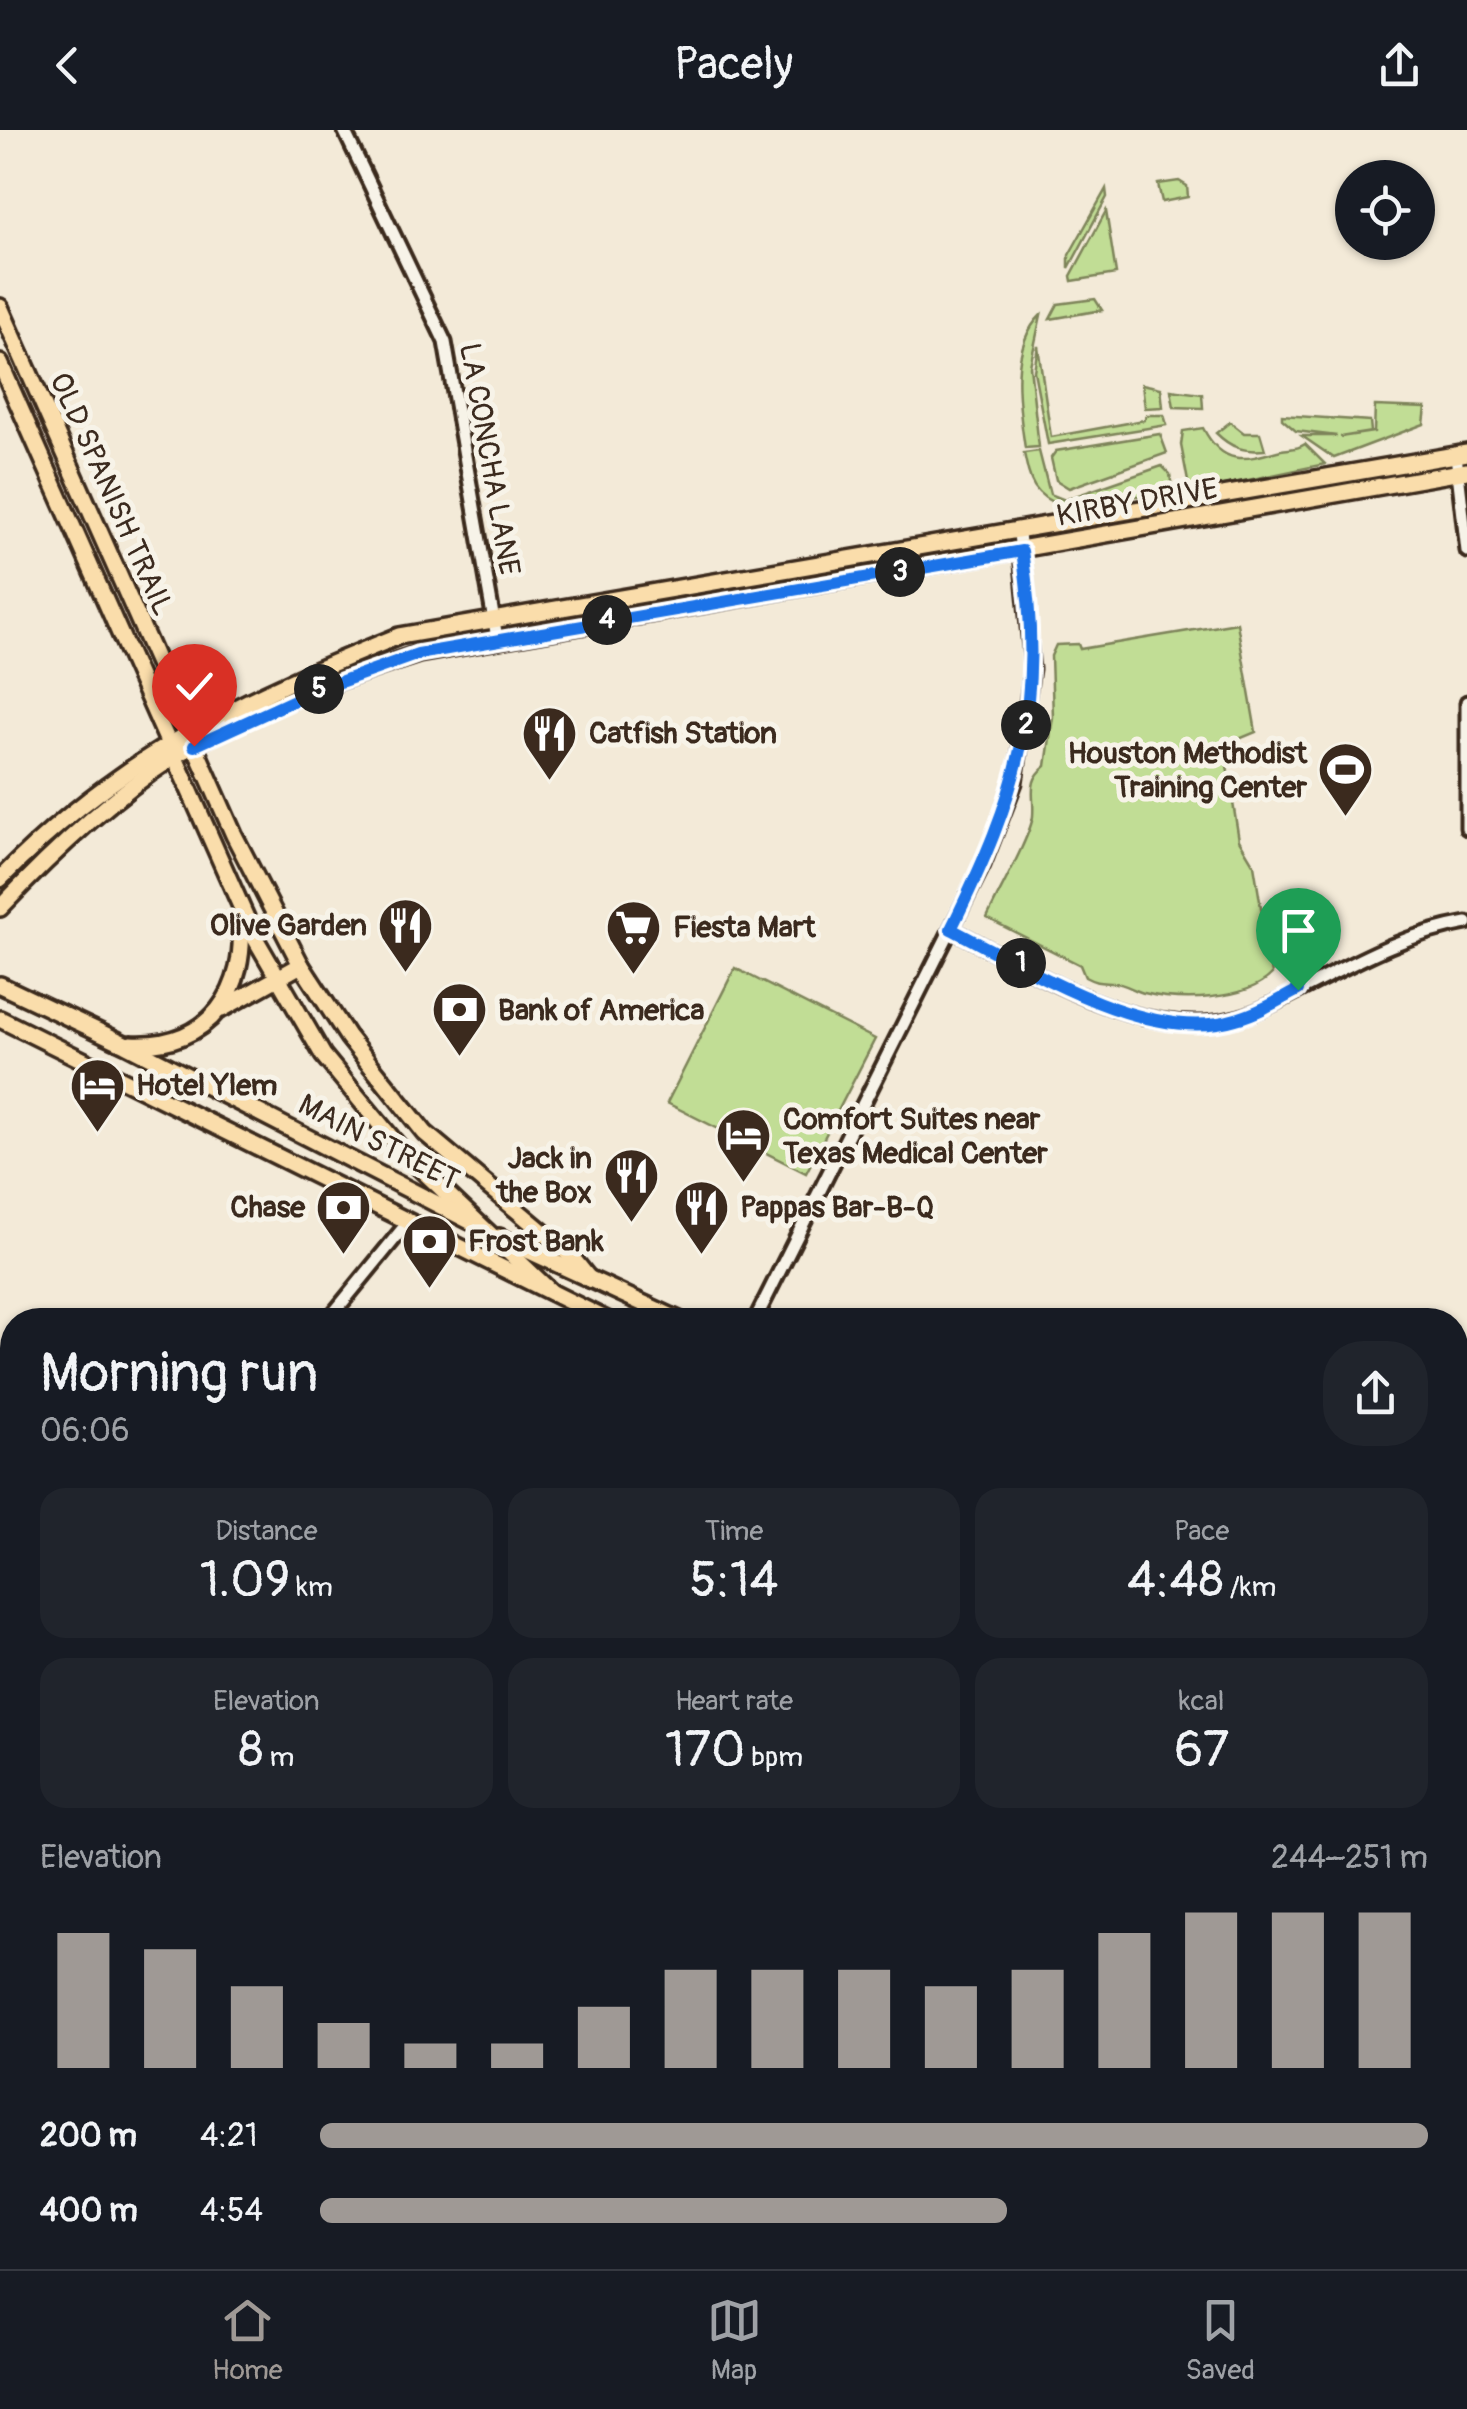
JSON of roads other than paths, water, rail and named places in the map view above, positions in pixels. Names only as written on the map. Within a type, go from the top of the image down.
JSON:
[{"type":"main road","name":"OLD SPANISH TRAIL","points":[[0,307],[6,337],[43,404],[191,738],[301,964],[348,1038],[425,1133],[569,1254],[589,1278]]},
{"type":"main road","name":"OLD SPANISH TRAIL","points":[[0,363],[169,750],[278,979],[323,1056],[403,1152],[552,1292]]},
{"type":"main road","points":[[25,414],[43,404]]},
{"type":"main road","name":"KIRBY DRIVE","points":[[191,738],[418,654],[1238,512],[1462,463]]},
{"type":"main road","name":"KIRBY DRIVE","points":[[0,879],[36,844],[169,750],[276,684],[399,636],[493,617],[1019,533],[1236,494],[1462,463]]},
{"type":"main road","points":[[1236,494],[1238,512]]},
{"type":"main road","points":[[66,510],[84,500]]},
{"type":"main road","points":[[649,592],[652,612]]},
{"type":"main road","points":[[117,631],[139,622]]},
{"type":"main road","name":"KIRBY DRIVE","points":[[0,908],[48,858],[169,750]]},
{"type":"main road","points":[[36,844],[48,858]]},
{"type":"main road","points":[[216,1012],[238,978],[243,939],[238,898]]},
{"type":"main road","points":[[126,1044],[175,1040],[301,964]]},
{"type":"main road","name":"MAIN STREET","points":[[0,985],[126,1044],[488,1232],[653,1308]]},
{"type":"main road","name":"MAIN STREET","points":[[0,1020],[584,1308]]},
{"type":"main road","points":[[403,1152],[425,1133]]},
{"type":"main road","points":[[409,1221],[421,1194]]},
{"type":"street","name":"LA CONCHA LANE","points":[[344,130],[445,342],[497,638]]},
{"type":"street","points":[[1462,463],[1467,551]]},
{"type":"street","points":[[760,1308],[1001,822],[1024,739],[1032,668],[1019,533]]},
{"type":"street","points":[[1467,702],[1467,828]]},
{"type":"street","points":[[951,929],[1138,1018],[1203,1025],[1262,1009],[1404,937],[1467,922]]},
{"type":"street","points":[[338,1308],[409,1221]]},
{"type":"place","name":"Catfish Station","points":[[550,782]]},
{"type":"place","name":"Houston Methodist Training Center","points":[[1346,819]]},
{"type":"place","name":"Olive Garden","points":[[406,974]]},
{"type":"place","name":"Fiesta Mart","points":[[634,976]]},
{"type":"place","name":"Bank of America","points":[[459,1059]]},
{"type":"place","name":"Hotel Ylem","points":[[97,1134]]},
{"type":"place","name":"Comfort Suites near Texas Medical Center","points":[[744,1185]]},
{"type":"place","name":"Jack in the Box","points":[[631,1224]]},
{"type":"place","name":"Chase","points":[[344,1256]]},
{"type":"place","name":"Pappas Bar-B-Q","points":[[701,1256]]},
{"type":"place","name":"Frost Bank","points":[[429,1290]]}]
